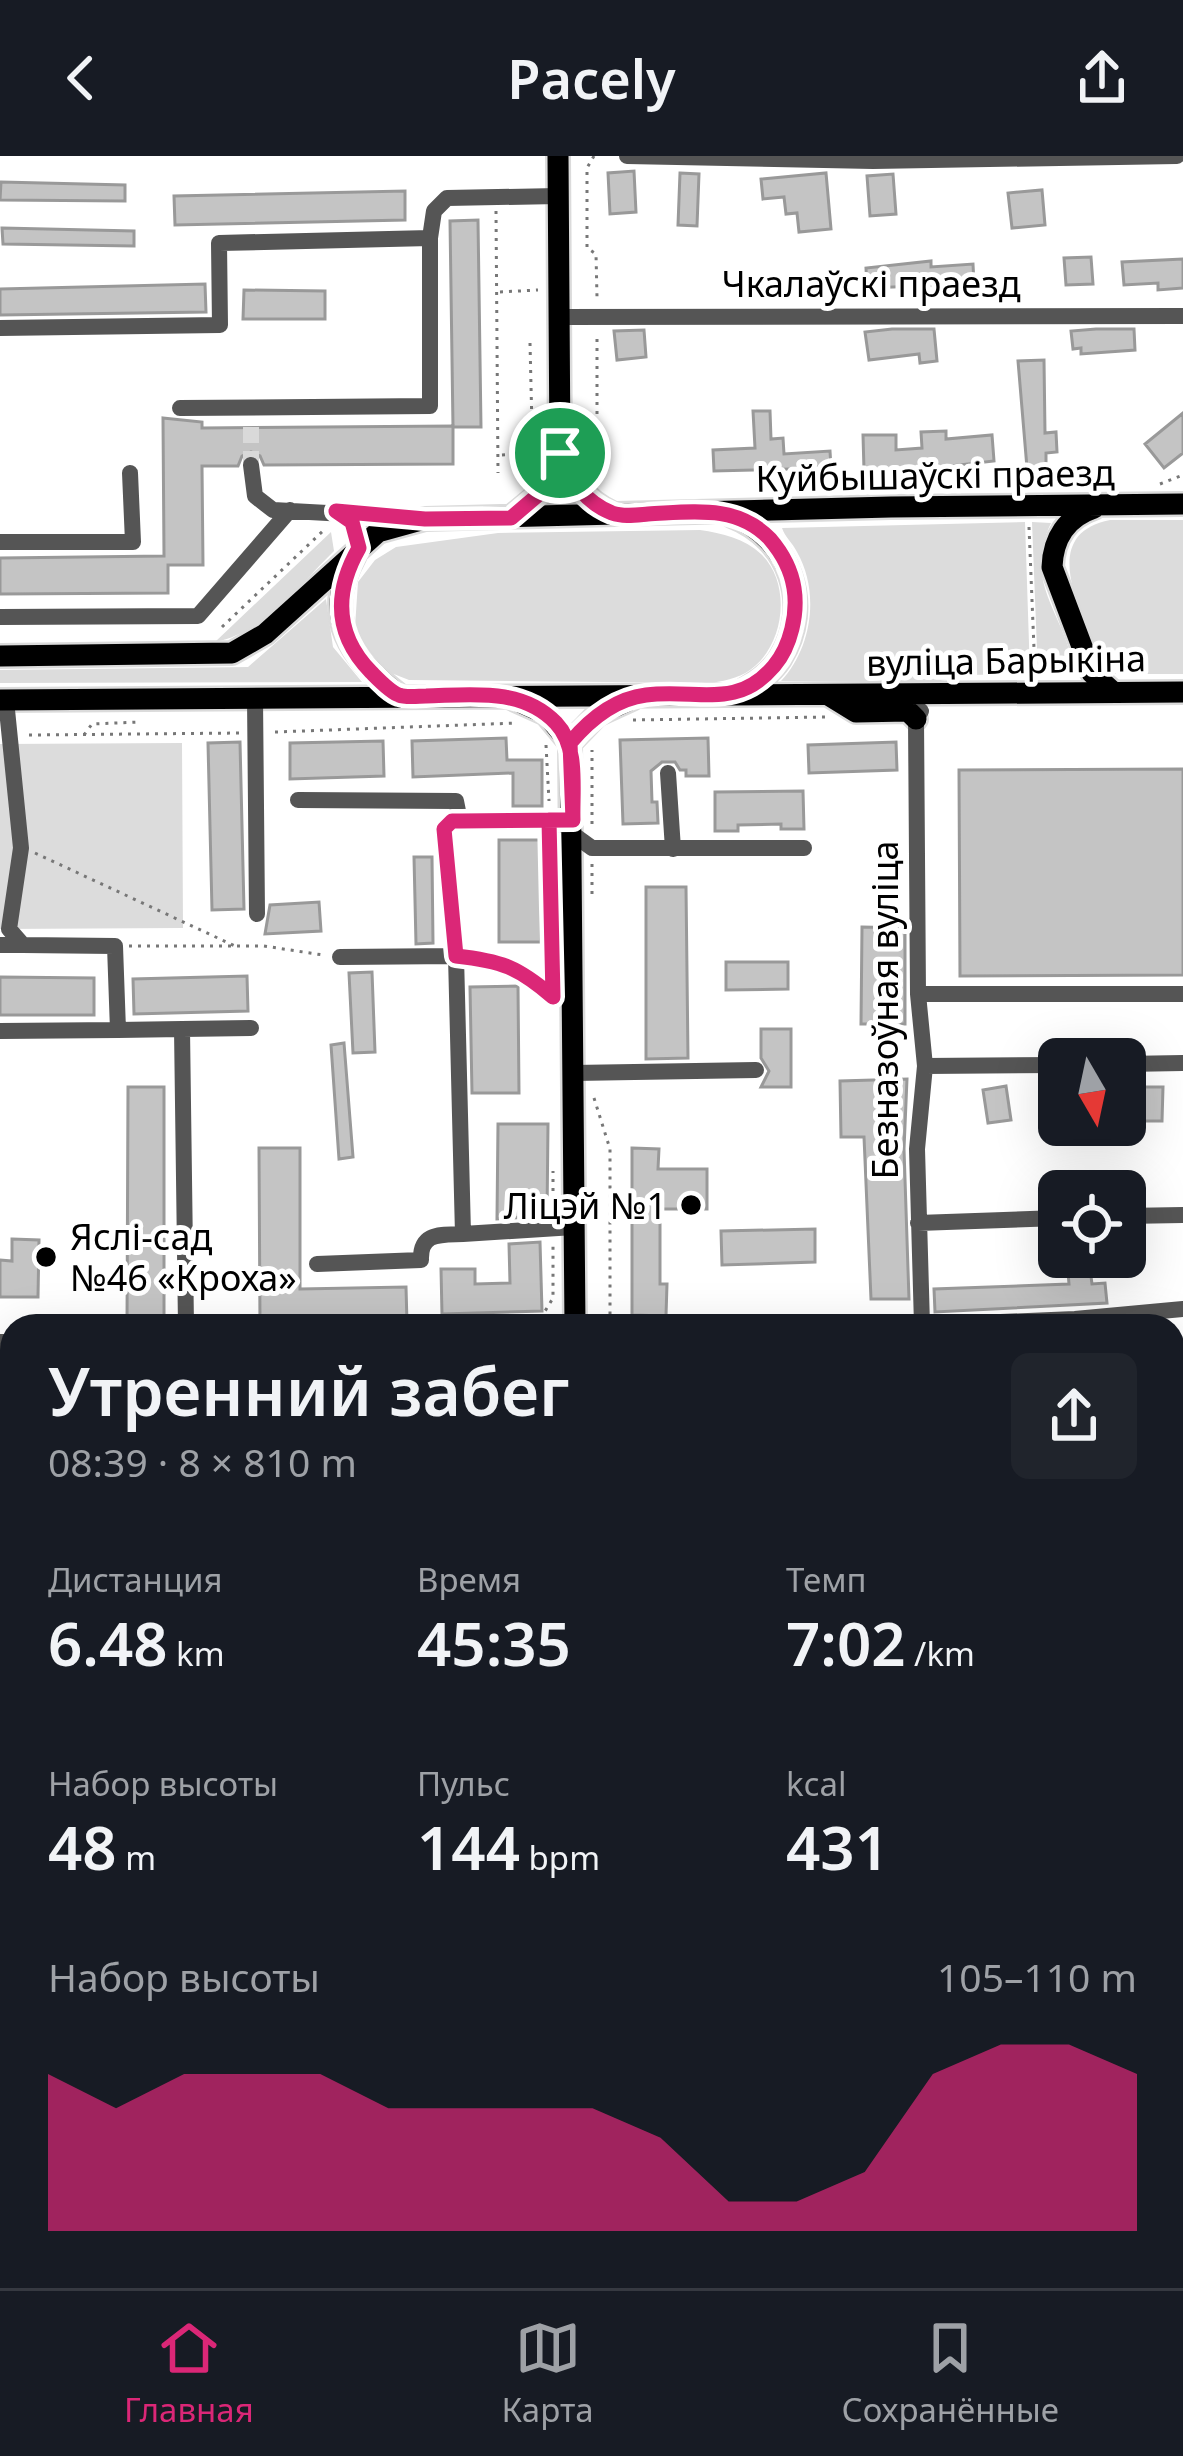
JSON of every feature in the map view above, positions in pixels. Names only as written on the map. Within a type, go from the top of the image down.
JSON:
[{"type":"main road","points":[[0,656],[232,653],[265,634],[379,532],[425,519],[511,518],[545,489],[558,453],[558,156]]},
{"type":"main road","points":[[558,453],[577,489],[592,503],[618,515]]},
{"type":"main road","name":"Куйбышаўскі праезд","points":[[511,518],[1182,504]]},
{"type":"main road","points":[[1100,506],[1068,522],[1052,553],[1052,567],[1092,673],[1112,692]]},
{"type":"main road","points":[[720,511],[767,536],[791,572],[795,591],[796,609],[782,657],[766,676],[733,696]]},
{"type":"main road","points":[[359,548],[342,592],[345,638],[376,677],[400,696]]},
{"type":"main road","name":"вуліца Барыкіна","points":[[830,706],[920,695],[1183,692]]},
{"type":"main road","points":[[502,694],[546,714],[570,743],[582,1073],[564,1228],[574,1314]]},
{"type":"main road","points":[[570,743],[597,715],[645,695]]},
{"type":"main road","name":"вуліца Барыкіна","points":[[3,700],[733,696],[856,712],[908,711],[916,719]]},
{"type":"street","points":[[627,156],[873,161],[1177,156]]},
{"type":"street","points":[[181,408],[430,406],[434,212],[447,198],[558,196]]},
{"type":"street","points":[[0,328],[220,326],[218,243],[430,238]]},
{"type":"street","name":"Чкалаўскі праезд","points":[[559,317],[1183,316]]},
{"type":"street","points":[[251,408],[251,428]]},
{"type":"street","points":[[251,465],[259,503],[273,509],[425,519]]},
{"type":"street","points":[[0,542],[133,542],[130,473]]},
{"type":"street","points":[[0,617],[195,616],[237,575],[290,510]]},
{"type":"street","points":[[336,511],[352,522],[359,548]]},
{"type":"street","name":"Безназоўная вуліца","points":[[920,695],[921,713],[916,719],[918,994],[925,1066],[917,1149],[922,1314]]},
{"type":"street","points":[[255,698],[256,914]]},
{"type":"street","points":[[3,700],[11,734],[21,848],[9,929],[23,945]]},
{"type":"street","points":[[668,773],[673,849]]},
{"type":"street","points":[[298,800],[456,801],[460,821]]},
{"type":"street","points":[[463,1234],[456,956],[444,829],[448,823],[549,820],[573,827],[592,848],[804,848]]},
{"type":"street","points":[[0,945],[116,946],[118,1030]]},
{"type":"street","points":[[340,957],[456,956]]},
{"type":"street","points":[[918,994],[1183,994]]},
{"type":"street","points":[[0,1030],[251,1028]]},
{"type":"street","points":[[182,1029],[186,1314]]},
{"type":"street","points":[[1146,1064],[1183,1063]]},
{"type":"street","points":[[925,1066],[1038,1064]]},
{"type":"street","points":[[582,1073],[756,1070]]},
{"type":"street","points":[[1146,1216],[1183,1215]]},
{"type":"street","points":[[918,1223],[1038,1219]]},
{"type":"street","points":[[317,1264],[421,1260],[424,1241],[431,1236],[564,1228]]},
{"type":"street","points":[[1135,1314],[1183,1310]]},
{"type":"path","points":[[586,248],[587,168],[594,156]]},
{"type":"path","points":[[495,196],[498,473]]},
{"type":"path","points":[[497,292],[546,290]]},
{"type":"path","points":[[530,343],[532,428]]},
{"type":"path","points":[[596,387],[597,482]]},
{"type":"path","points":[[500,455],[598,452]]},
{"type":"path","points":[[222,627],[326,529],[336,511]]},
{"type":"path","points":[[1028,519],[1035,674]]},
{"type":"path","points":[[631,720],[830,706]]},
{"type":"path","points":[[84,735],[92,724],[141,722]]},
{"type":"path","points":[[11,734],[529,723]]},
{"type":"path","points":[[538,734],[546,744],[551,930]]},
{"type":"path","points":[[21,848],[235,946]]},
{"type":"path","points":[[116,946],[264,946],[340,957]]},
{"type":"path","points":[[456,956],[518,968],[553,997]]},
{"type":"path","points":[[582,1073],[610,1149],[610,1314]]},
{"type":"path","points":[[543,1314],[553,1298],[564,1228],[553,1186]]},
{"type":"shaded area","points":[[1110,520],[1183,520],[1183,674],[1111,674],[1102,661],[1077,601],[1070,560],[1074,542],[1087,529]]},
{"type":"shaded area","points":[[1025,522],[1030,674],[963,675],[937,682],[781,681],[800,653],[810,602],[804,568],[782,528]]},
{"type":"shaded area","points":[[1032,522],[1051,523],[1041,565],[1074,673],[1038,675]]},
{"type":"shaded area","points":[[700,530],[755,549],[771,566],[780,595],[773,642],[750,670],[729,679],[712,683],[409,680],[386,671],[367,651],[355,627],[358,582],[375,560],[396,547],[498,533]]},
{"type":"shaded area","points":[[331,532],[334,551],[280,606],[249,629],[215,642]]},
{"type":"shaded area","points":[[326,599],[333,647],[362,682],[0,683],[0,670],[248,667]]},
{"type":"shaded area","points":[[182,743],[183,928],[0,929],[0,744]]},
{"type":"building","points":[[634,171],[636,212],[610,214],[608,173]]},
{"type":"building","points":[[680,173],[699,174],[697,226],[678,225]]},
{"type":"building","points":[[826,173],[831,229],[799,232],[797,213],[786,214],[784,197],[763,199],[761,179]]},
{"type":"building","points":[[893,174],[896,214],[870,216],[867,176]]},
{"type":"building","points":[[1,182],[125,185],[125,201],[0,200]]},
{"type":"building","points":[[1042,190],[1045,225],[1012,228],[1008,193]]},
{"type":"building","points":[[405,191],[405,220],[175,225],[174,196]]},
{"type":"building","points":[[478,220],[481,427],[453,427],[450,221]]},
{"type":"building","points":[[2,228],[134,231],[134,246],[3,244]]},
{"type":"building","points":[[1091,257],[1093,284],[1066,285],[1064,258]]},
{"type":"building","points":[[1183,259],[1183,288],[1158,290],[1158,283],[1124,285],[1122,262]]},
{"type":"building","points":[[931,261],[931,267],[973,264],[974,284],[867,288],[866,268]]},
{"type":"building","points":[[205,284],[206,312],[0,315],[0,289]]},
{"type":"building","points":[[244,290],[325,291],[325,319],[243,319]]},
{"type":"building","points":[[934,329],[937,361],[920,363],[919,354],[869,360],[865,332]]},
{"type":"building","points":[[1134,329],[1135,350],[1081,354],[1081,348],[1073,349],[1071,331]]},
{"type":"building","points":[[644,330],[646,357],[617,360],[614,331]]},
{"type":"building","points":[[1044,360],[1045,433],[1056,432],[1057,452],[1046,453],[1046,467],[1027,468],[1018,361]]},
{"type":"building","points":[[753,411],[770,411],[771,439],[783,438],[784,454],[830,451],[831,468],[714,471],[713,450],[755,448]]},
{"type":"building","points":[[1183,413],[1183,453],[1164,468],[1145,444]]},
{"type":"building","points":[[163,418],[202,422],[202,428],[453,426],[453,464],[264,465],[251,452],[242,456],[238,466],[202,466],[203,565],[168,565],[168,593],[0,594],[0,558],[164,556]]},
{"type":"building","points":[[946,431],[946,439],[992,435],[994,461],[864,470],[863,435],[896,435],[896,450],[922,448],[921,432]]},
{"type":"building","points":[[506,738],[507,760],[542,760],[542,806],[513,806],[513,773],[413,777],[412,741]]},
{"type":"building","points":[[708,738],[709,776],[686,776],[686,770],[675,762],[662,762],[651,771],[658,823],[623,824],[620,740]]},
{"type":"building","points":[[383,741],[384,776],[290,779],[290,743]]},
{"type":"building","points":[[240,742],[244,909],[212,910],[208,743]]},
{"type":"building","points":[[896,742],[897,770],[809,773],[808,745]]},
{"type":"building","points":[[1183,769],[1183,975],[960,976],[959,770]]},
{"type":"building","points":[[803,791],[804,829],[781,829],[781,824],[715,831],[715,792]]},
{"type":"building","points":[[499,840],[541,840],[541,942],[499,942]]},
{"type":"building","points":[[414,857],[432,857],[433,943],[416,944]]},
{"type":"building","points":[[646,887],[686,887],[688,1058],[646,1059]]},
{"type":"building","points":[[319,902],[321,931],[265,934],[270,905]]},
{"type":"building","points":[[862,927],[905,928],[905,1024],[861,1024]]},
{"type":"building","points":[[726,962],[788,962],[788,989],[726,990]]},
{"type":"building","points":[[372,972],[375,1052],[353,1053],[349,973]]},
{"type":"building","points":[[247,976],[248,1011],[134,1014],[133,979]]},
{"type":"building","points":[[0,977],[94,978],[94,1015],[0,1015]]},
{"type":"building","points":[[518,986],[519,1093],[472,1093],[470,987]]},
{"type":"building","points":[[761,1029],[791,1029],[791,1087],[761,1087],[769,1071],[761,1058]]},
{"type":"building","points":[[344,1043],[353,1157],[339,1159],[331,1045]]},
{"type":"building","points":[[907,1079],[904,1149],[909,1299],[871,1299],[864,1137],[841,1137],[840,1081]]},
{"type":"building","points":[[1006,1086],[1011,1120],[988,1123],[983,1090]]},
{"type":"building","points":[[128,1087],[164,1087],[164,1314],[127,1314]]},
{"type":"building","points":[[1146,1087],[1163,1087],[1162,1121],[1146,1121]]},
{"type":"building","points":[[498,1124],[548,1124],[547,1216],[497,1219]]},
{"type":"building","points":[[259,1148],[300,1148],[300,1289],[406,1287],[407,1314],[260,1314]]},
{"type":"building","points":[[632,1148],[659,1149],[658,1169],[707,1169],[707,1209],[660,1209],[660,1284],[667,1284],[666,1314],[632,1314]]},
{"type":"building","points":[[815,1229],[815,1262],[722,1265],[721,1231]]},
{"type":"building","points":[[12,1239],[39,1240],[38,1297],[0,1297],[0,1260],[12,1261]]},
{"type":"building","points":[[540,1242],[542,1311],[442,1314],[441,1269],[475,1269],[475,1284],[510,1283],[509,1244]]},
{"type":"building","points":[[1068,1278],[1105,1283],[1107,1303],[935,1312],[934,1289],[1069,1284]]},
{"type":"tunnel","points":[[251,427],[251,465]]},
{"type":"place","name":"Ліцэй №1","points":[[691,1205]]},
{"type":"place","name":"Яслі-сад №46 «Кроха»","points":[[46,1257]]},
{"type":"route","points":[[560,453],[545,489],[511,518],[425,519],[336,511],[358,531],[359,548],[342,592],[345,638],[376,677],[400,696],[502,694],[546,714],[570,743],[573,820],[460,821],[452,821],[444,829],[456,956],[518,968],[553,997],[549,820],[573,820],[570,743],[597,715],[645,695],[733,696],[766,676],[782,657],[796,609],[791,572],[780,551],[752,524],[720,511],[618,515],[592,503],[577,489],[560,453]]}]
